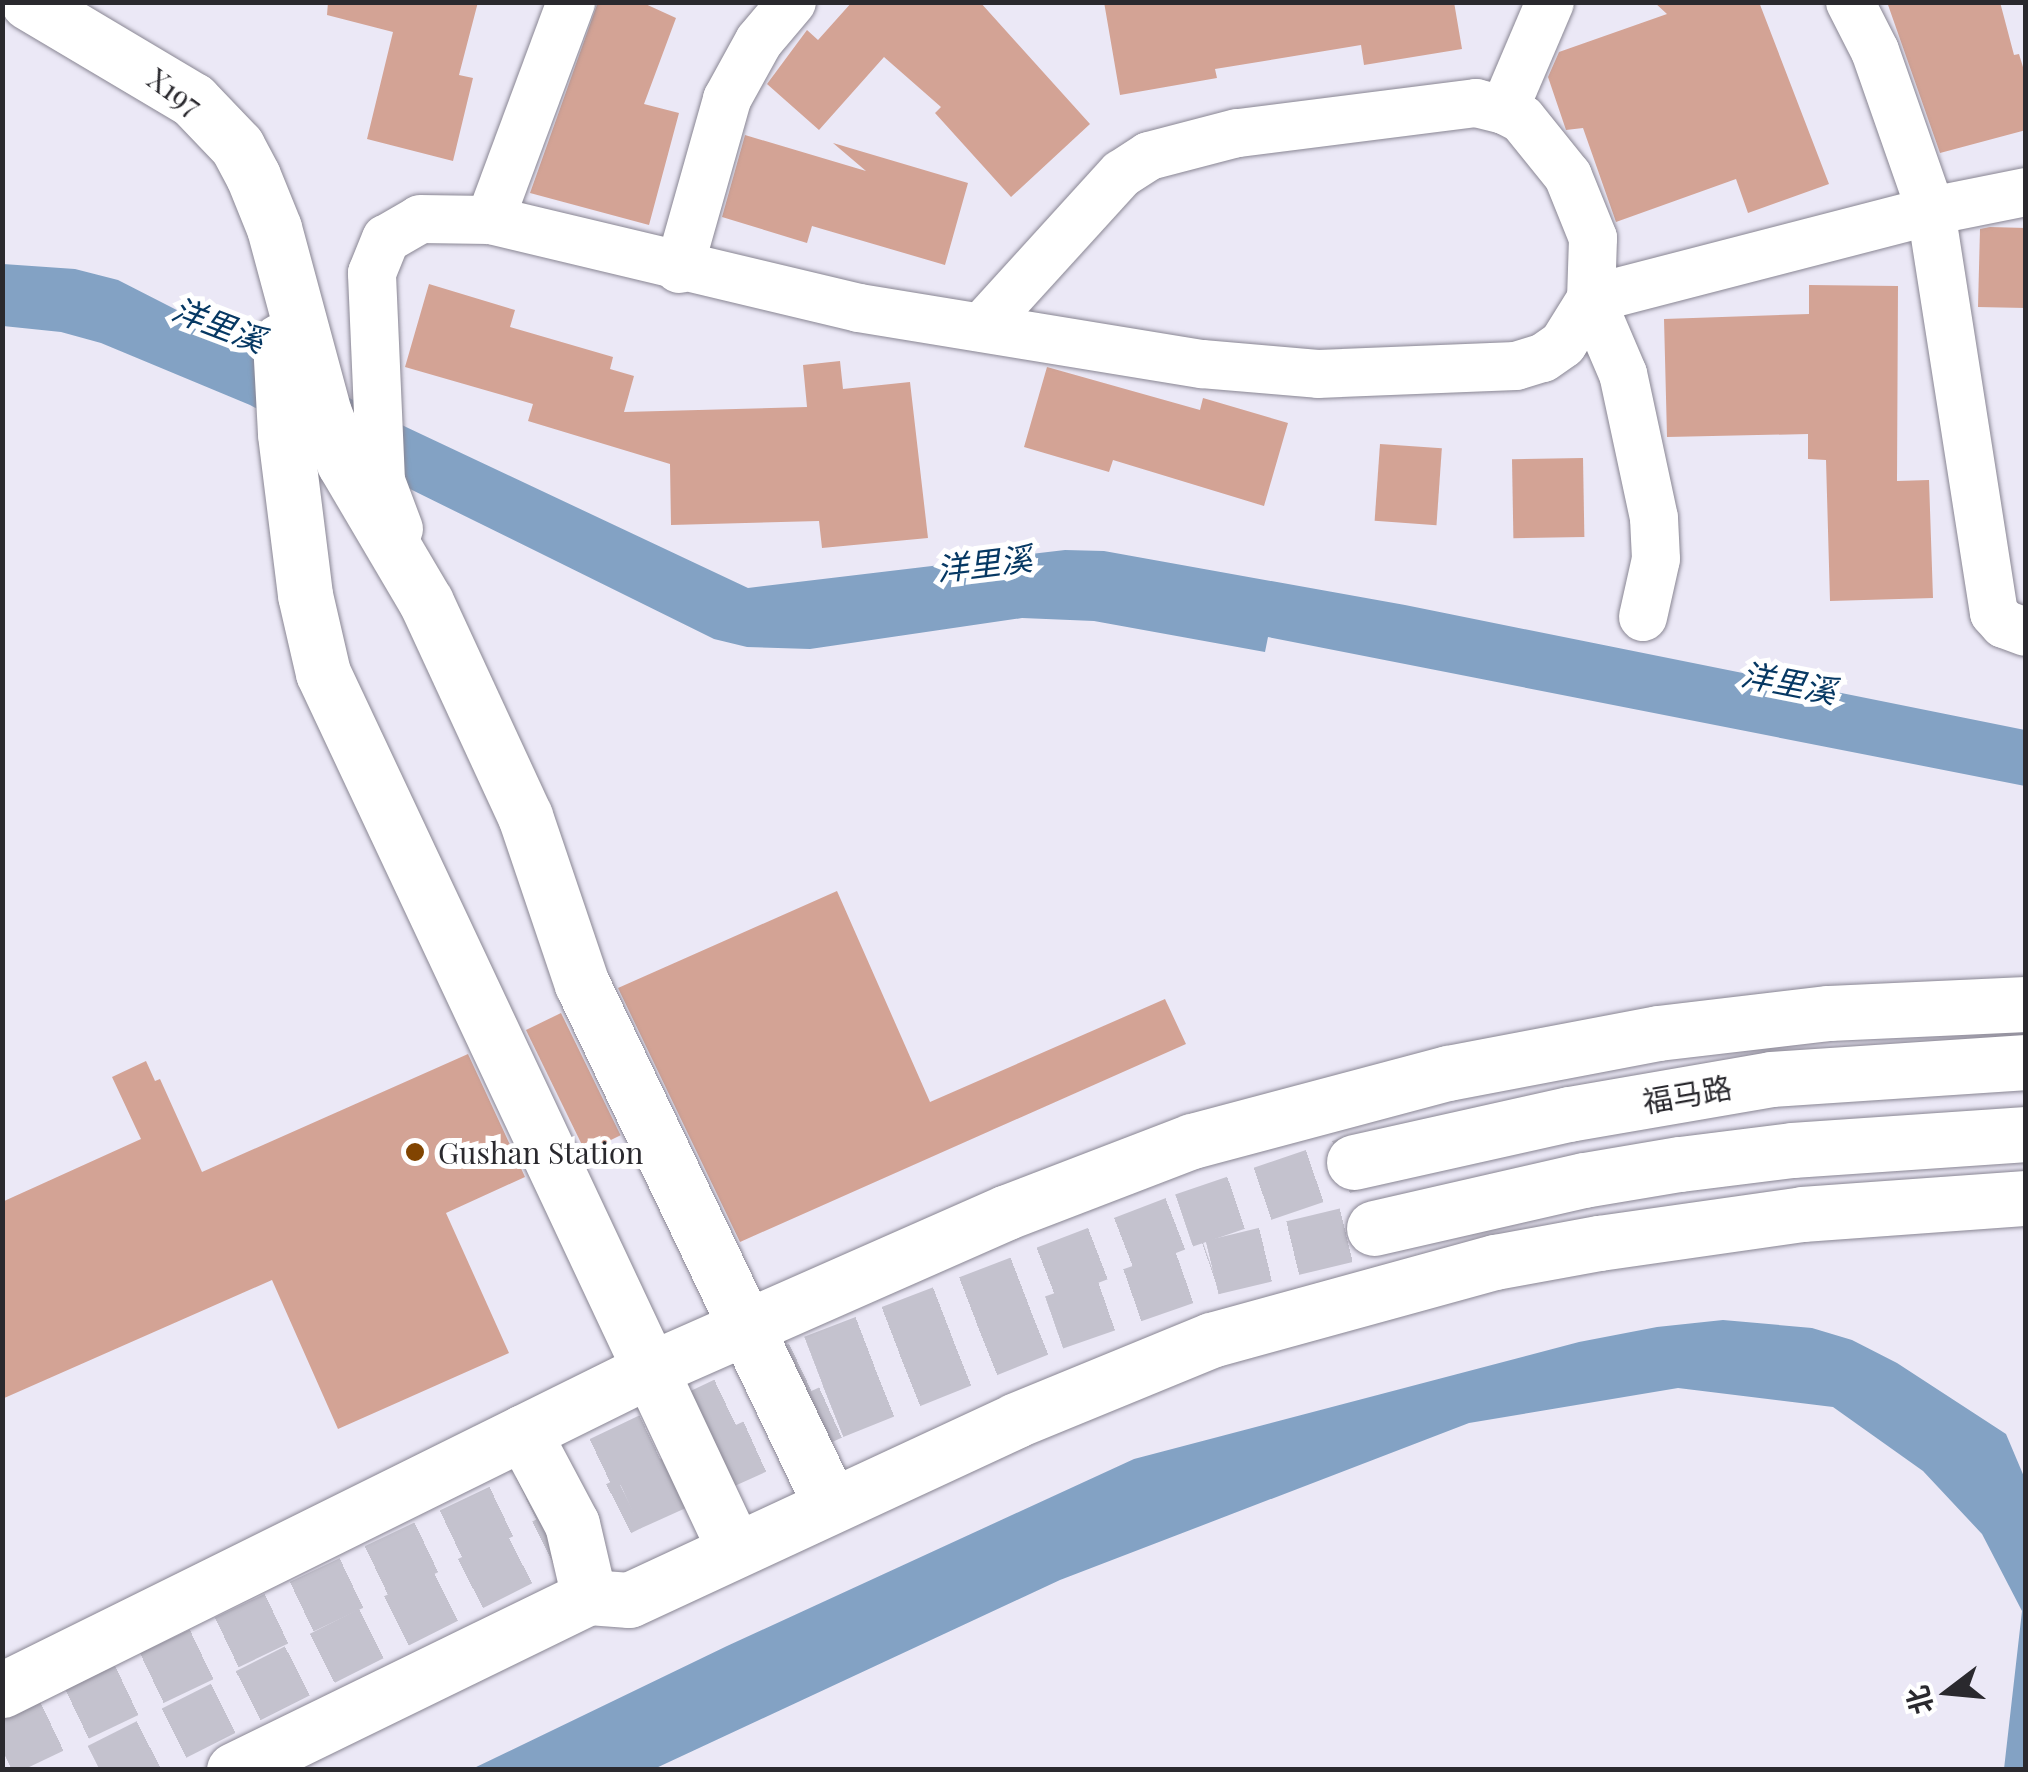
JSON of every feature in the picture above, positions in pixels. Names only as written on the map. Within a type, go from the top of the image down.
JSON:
[{"type":"main road","name":"X197","points":[[28,2],[164,80],[193,100],[237,146],[274,228],[290,328]]},
{"type":"main road","points":[[290,328],[285,434],[311,633],[323,673],[735,1550]]},
{"type":"main road","points":[[290,328],[426,602],[524,816],[582,984],[831,1504]]},
{"type":"main road","points":[[2,1690],[651,1368],[1008,1212],[1192,1141],[1374,1091],[1658,1033],[1829,1012],[2026,1004]]},
{"type":"main road","name":"福马路","points":[[1354,1162],[1568,1114],[1771,1079],[2026,1062]]},
{"type":"main road","points":[[1374,1228],[1584,1180],[1680,1164],[1811,1148],[2026,1134]]},
{"type":"main road","points":[[234,1770],[589,1597],[630,1600],[1016,1420],[1211,1340],[1495,1262],[1714,1224],[2026,1198]]},
{"type":"main road","points":[[522,1432],[572,1524],[589,1597]]},
{"type":"street","points":[[490,220],[571,2]]},
{"type":"street","points":[[679,268],[727,98],[759,42],[792,2]]},
{"type":"street","points":[[1504,110],[1550,2]]},
{"type":"street","points":[[1850,2],[1875,52],[1931,210],[1994,614],[2004,624],[2026,632]]},
{"type":"street","points":[[982,327],[1121,174],[1149,156],[1188,143],[1274,128],[1476,103],[1504,110],[1522,119],[1546,146],[1568,176],[1586,213],[1592,238],[1591,299],[1623,374],[1654,518],[1656,559],[1644,617]]},
{"type":"street","points":[[362,472],[374,372],[372,273],[386,238],[420,219],[490,220],[858,308],[1202,364],[1318,374],[1516,366],[1542,358],[1563,344],[1591,299],[1931,210],[2026,192]]},
{"type":"water","name":"洋里溪","points":[[3,264],[75,269],[118,280],[406,427],[748,588],[1065,550],[1104,551],[1405,605],[2025,730],[2025,786],[1268,637],[1265,652],[1094,621],[1022,618],[810,649],[747,647],[714,639],[250,405],[101,343],[61,332],[3,326]]},
{"type":"water","points":[[1723,1320],[1812,1328],[1852,1340],[1897,1363],[2006,1434],[2025,1479],[2025,1769],[2004,1769],[2022,1611],[1982,1534],[1923,1471],[1833,1407],[1678,1388],[1469,1423],[1060,1580],[654,1769],[472,1769],[727,1646],[1134,1459],[1579,1342],[1657,1327]]},
{"type":"building","points":[[328,2],[478,2],[459,75],[473,78],[453,161],[367,139],[393,32],[327,15]]},
{"type":"building","points":[[598,2],[641,2],[676,18],[644,104],[679,113],[649,225],[530,193]]},
{"type":"building","points":[[852,2],[980,2],[1090,124],[1011,197],[935,113],[941,107],[884,57],[819,130],[767,84],[807,30],[818,40]]},
{"type":"building","points":[[1104,2],[1454,2],[1462,49],[1364,65],[1361,45],[1215,69],[1217,78],[1120,95]]},
{"type":"building","points":[[1654,2],[1759,2],[1829,184],[1748,213],[1736,179],[1616,222],[1583,128],[1566,130],[1548,77],[1559,52],[1667,14]]},
{"type":"building","points":[[1887,2],[2000,2],[2014,55],[2019,54],[2026,77],[2026,130],[1940,153]]},
{"type":"building","points":[[745,135],[866,171],[833,143],[968,183],[945,265],[812,226],[807,243],[722,217]]},
{"type":"building","points":[[2026,228],[2026,308],[1978,307],[1980,229]]},
{"type":"building","points":[[429,284],[515,310],[510,327],[613,357],[610,369],[634,376],[624,412],[807,407],[803,365],[840,361],[843,389],[910,382],[928,538],[822,548],[819,521],[671,525],[670,464],[528,421],[533,404],[405,367]]},
{"type":"building","points":[[1809,285],[1898,286],[1897,481],[1929,480],[1933,598],[1830,601],[1826,460],[1808,459],[1808,434],[1667,437],[1664,319],[1809,314]]},
{"type":"building","points":[[1047,367],[1200,410],[1203,398],[1288,423],[1264,506],[1113,460],[1109,472],[1024,447]]},
{"type":"building","points":[[1380,444],[1442,448],[1436,525],[1375,521]]},
{"type":"building","points":[[1583,458],[1584,537],[1513,538],[1512,459]]},
{"type":"building","points":[[837,891],[930,1102],[1165,999],[1186,1044],[740,1242],[618,988]]},
{"type":"building","points":[[561,1013],[621,1135],[586,1152],[526,1030]]},
{"type":"building","points":[[468,1054],[525,1177],[446,1213],[509,1353],[338,1429],[272,1280],[2,1399],[2,1202],[141,1139],[112,1077],[146,1061],[155,1081],[160,1079],[202,1172]]},
{"type":"tunnel","points":[[2,1749],[814,1362],[1184,1220],[1354,1162]]},
{"type":"tunnel","points":[[100,1770],[629,1503],[833,1411],[1054,1322],[1212,1267],[1374,1228]]},
{"type":"place","name":"Gushan Station","points":[[415,1152]]}]
